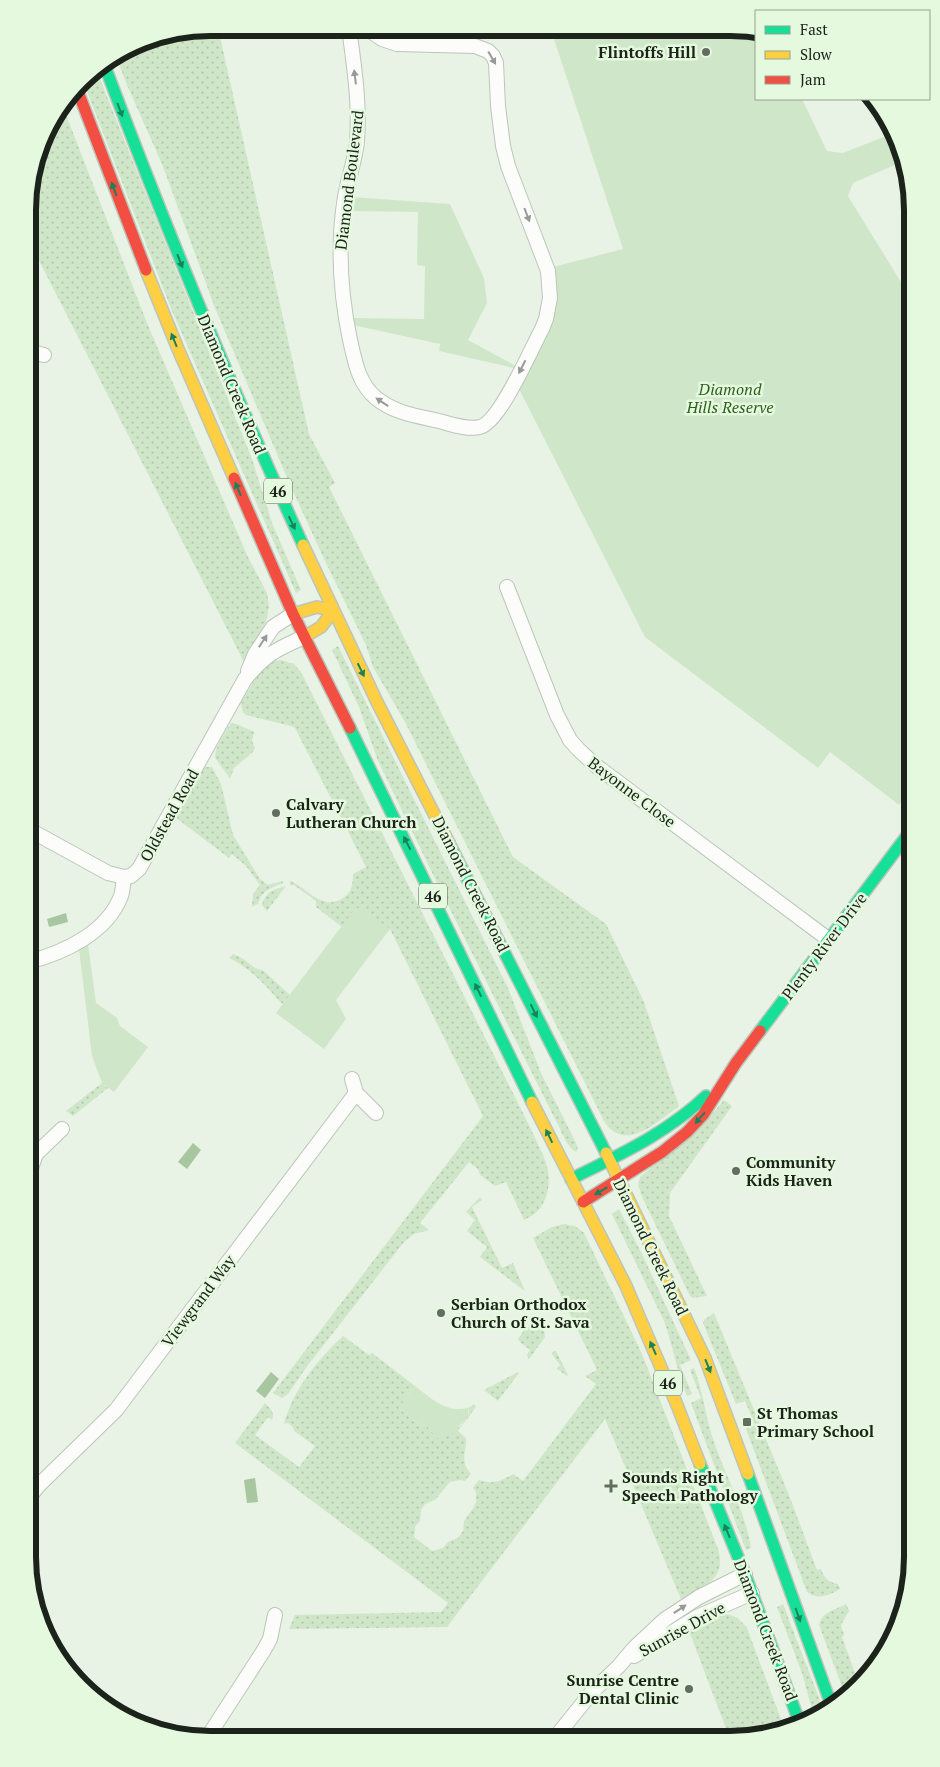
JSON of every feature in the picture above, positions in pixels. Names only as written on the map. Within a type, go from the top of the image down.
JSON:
[{"type":"main road","name":"Diamond Creek Road","points":[[106,70],[147,176],[243,412],[332,611],[619,1180],[705,1358],[829,1700]]},
{"type":"main road","name":"Diamond Creek Road","points":[[79,95],[122,210],[174,340],[293,614],[571,1179],[626,1286],[749,1572],[798,1717]]},
{"type":"main road","points":[[293,614],[316,606],[332,611],[328,621],[304,637]]},
{"type":"main road","name":"Plenty River Drive","points":[[583,1202],[662,1152],[687,1132],[703,1115],[736,1063],[904,840]]},
{"type":"main road","name":"Plenty River Drive","points":[[571,1179],[643,1142],[673,1123],[704,1098],[736,1063]]},
{"type":"main road","points":[[767,1567],[774,1566],[781,1569],[777,1577],[772,1580]]},
{"type":"street","name":"Diamond Boulevard","points":[[350,37],[358,113],[356,144],[343,209],[340,273],[344,310],[356,368],[360,378],[371,393],[384,404],[399,412],[461,426],[480,427],[496,416],[505,400],[542,329],[550,298],[550,286],[545,261],[508,166],[498,106],[496,63],[493,56],[482,48],[475,46],[396,44],[379,37]]},
{"type":"street","points":[[36,352],[44,355]]},
{"type":"street","name":"Bayonne Close","points":[[507,587],[557,715],[570,740],[578,749],[595,765],[828,939]]},
{"type":"street","name":"Oldstead Road","points":[[36,959],[68,949],[94,931],[118,903],[123,891],[124,877],[131,876],[138,868],[245,679],[254,654],[263,639],[273,626],[293,614]]},
{"type":"street","name":"Oldstead Road","points":[[245,679],[266,656],[304,637]]},
{"type":"street","points":[[36,833],[108,872],[124,877]]},
{"type":"street","points":[[352,1079],[356,1093],[376,1113]]},
{"type":"street","name":"Viewgrand Way","points":[[36,1489],[116,1410],[356,1093]]},
{"type":"street","points":[[36,1149],[62,1129]]},
{"type":"street","name":"Sunrise Drive","points":[[560,1731],[592,1692],[619,1666],[634,1648],[667,1627],[699,1597],[749,1572]]},
{"type":"street","name":"Sunrise Drive","points":[[667,1627],[697,1617],[756,1591]]},
{"type":"street","points":[[212,1731],[270,1640],[275,1615]]},
{"type":"green space","name":"Diamond Hills Reserve","points":[[553,36],[730,36],[755,39],[755,100],[802,100],[827,151],[843,153],[887,136],[897,164],[853,183],[848,196],[904,287],[904,799],[899,805],[830,752],[818,768],[645,637],[518,387],[556,291],[553,267],[623,249]]},
{"type":"green space","points":[[220,37],[309,434],[335,483],[329,487],[513,857],[606,924],[644,1002],[679,1106],[641,1132],[621,1135],[612,1130],[604,1121],[405,722],[373,667],[366,645],[291,487],[215,308],[162,164],[118,62],[123,59],[154,45],[176,40]]},
{"type":"green space","points":[[99,76],[252,459],[272,523],[301,590],[296,593],[172,311],[86,88]]},
{"type":"green space","points":[[65,113],[147,323],[247,555],[267,593],[269,607],[266,622],[244,662],[36,255],[36,210],[40,176],[45,154]]},
{"type":"green space","points":[[352,197],[450,204],[484,278],[487,303],[468,340],[516,366],[514,368],[439,351],[440,344],[353,325],[352,318],[424,319],[425,266],[417,265],[418,212],[349,211]]},
{"type":"green space","points":[[338,646],[508,988],[541,1073],[576,1143],[578,1149],[576,1152],[566,1140],[378,761],[359,707],[332,650]]},
{"type":"green space","points":[[281,660],[294,664],[301,672],[530,1127],[543,1154],[549,1180],[543,1204],[532,1216],[524,1220],[506,1182],[495,1186],[480,1175],[478,1169],[469,1162],[420,1223],[429,1230],[414,1234],[404,1242],[308,1365],[288,1394],[282,1398],[273,1393],[483,1116],[390,929],[356,908],[342,927],[316,907],[316,901],[294,885],[290,885],[290,881],[322,901],[335,902],[346,896],[350,890],[353,874],[366,867],[295,728],[246,715],[243,712],[241,703],[259,672],[270,662]]},
{"type":"green space","points":[[231,723],[254,732],[252,741],[255,748],[253,752],[234,768],[230,779],[215,755],[220,741]]},
{"type":"green space","points":[[205,767],[212,767],[221,784],[233,835],[260,879],[268,885],[282,881],[283,883],[268,890],[258,904],[252,907],[253,894],[260,885],[246,866],[232,854],[229,858],[175,817]]},
{"type":"green space","points":[[286,886],[267,911],[262,905],[265,897],[274,890]]},
{"type":"green space","points":[[356,907],[390,929],[336,1000],[346,1019],[324,1049],[276,1013]]},
{"type":"green space","points":[[88,944],[96,1003],[117,1018],[120,1026],[148,1047],[114,1092],[102,1083],[92,1056],[79,949]]},
{"type":"green space","points":[[233,954],[255,968],[264,971],[290,995],[282,1004],[252,973],[229,958]]},
{"type":"green space","points":[[102,1083],[108,1088],[73,1116],[66,1111]]},
{"type":"green space","points":[[724,1100],[732,1106],[670,1193],[669,1216],[707,1296],[693,1298],[690,1296],[638,1185],[640,1177],[707,1120]]},
{"type":"green space","points":[[480,1197],[482,1200],[472,1207],[502,1268],[513,1263],[525,1291],[480,1257],[487,1247],[467,1231],[475,1220],[466,1212]]},
{"type":"green space","points":[[619,1209],[691,1360],[680,1365],[692,1394],[687,1396],[664,1321],[612,1214]]},
{"type":"green space","points":[[564,1224],[575,1226],[584,1233],[642,1354],[718,1549],[719,1568],[712,1581],[681,1599],[605,1419],[447,1627],[289,1629],[295,1615],[441,1612],[448,1603],[235,1443],[265,1403],[270,1408],[273,1417],[272,1420],[268,1417],[255,1435],[299,1467],[315,1446],[294,1431],[293,1427],[288,1423],[284,1424],[288,1412],[300,1387],[325,1354],[343,1336],[369,1355],[372,1353],[415,1386],[399,1408],[417,1423],[428,1427],[436,1437],[440,1439],[462,1425],[469,1413],[468,1408],[474,1404],[476,1407],[458,1431],[466,1438],[464,1461],[471,1474],[465,1481],[450,1482],[435,1500],[425,1504],[421,1510],[420,1521],[415,1527],[414,1537],[432,1551],[443,1548],[448,1542],[458,1538],[463,1531],[464,1521],[476,1502],[476,1492],[473,1488],[479,1480],[497,1482],[513,1474],[523,1481],[596,1384],[585,1376],[597,1370],[533,1238],[552,1227]]},
{"type":"green space","points":[[714,1313],[789,1495],[817,1570],[821,1569],[827,1580],[838,1584],[840,1589],[831,1594],[815,1596],[807,1592],[746,1429],[755,1425],[745,1401],[736,1404],[703,1323],[704,1320]]},
{"type":"green space","points":[[533,1321],[544,1329],[545,1337],[529,1359],[527,1355],[530,1350],[518,1339]]},
{"type":"green space","points":[[556,1351],[567,1376],[557,1369],[560,1365],[552,1354]]},
{"type":"green space","points":[[694,1368],[713,1439],[740,1506],[748,1534],[751,1548],[746,1550],[691,1403],[701,1398],[690,1370]]},
{"type":"green space","points":[[518,1372],[498,1401],[484,1390]]},
{"type":"green space","points":[[415,1386],[446,1407],[453,1409],[468,1408],[468,1417],[458,1427],[458,1431],[440,1439],[428,1427],[417,1423],[399,1408]]},
{"type":"green space","points":[[783,1604],[822,1705],[812,1710],[802,1673],[777,1607]]},
{"type":"green space","points":[[846,1604],[849,1611],[841,1625],[844,1635],[842,1637],[856,1676],[843,1689],[819,1625],[823,1617]]},
{"type":"green space","points":[[722,1614],[730,1615],[742,1622],[747,1628],[782,1723],[727,1731],[689,1631]]},
{"type":"shaded area","points":[[66,913],[68,922],[49,927],[47,919]]},
{"type":"shaded area","points":[[193,1143],[201,1150],[187,1169],[178,1162]]},
{"type":"shaded area","points":[[271,1372],[279,1379],[265,1398],[256,1391]]},
{"type":"shaded area","points":[[255,1478],[258,1502],[247,1503],[244,1480]]},
{"type":"traffic: fast","points":[[106,70],[199,306],[303,545]]},
{"type":"traffic: fast","points":[[350,728],[532,1102]]},
{"type":"traffic: fast","points":[[760,1031],[904,840]]},
{"type":"traffic: fast","points":[[449,843],[606,1153]]},
{"type":"traffic: fast","points":[[571,1179],[625,1152],[659,1132],[706,1096]]},
{"type":"traffic: fast","points":[[700,1464],[745,1574],[797,1717]]},
{"type":"traffic: fast","points":[[748,1474],[829,1700]]},
{"type":"traffic: slow","points":[[146,270],[234,478]]},
{"type":"traffic: slow","points":[[303,545],[377,702],[449,843]]},
{"type":"traffic: slow","points":[[293,614],[317,607],[333,611],[321,627],[304,637]]},
{"type":"traffic: slow","points":[[532,1102],[626,1286],[700,1464]]},
{"type":"traffic: slow","points":[[606,1153],[705,1358],[748,1474]]},
{"type":"traffic: jam","points":[[79,95],[146,270]]},
{"type":"traffic: jam","points":[[234,478],[293,614],[350,728]]},
{"type":"traffic: jam","points":[[583,1202],[662,1152],[687,1132],[703,1115],[736,1063],[760,1031]]},
{"type":"place","name":"Flintoffs Hill","points":[[706,52]]},
{"type":"place","name":"Calvary Lutheran Church","points":[[276,813]]},
{"type":"place","name":"Community Kids Haven","points":[[736,1171]]},
{"type":"place","name":"Serbian Orthodox Church of St. Sava","points":[[441,1313]]},
{"type":"place","name":"St Thomas Primary School","points":[[747,1422]]},
{"type":"place","name":"Sounds Right Speech Pathology","points":[[611,1486]]},
{"type":"place","name":"Sunrise Centre Dental Clinic","points":[[689,1689]]}]
